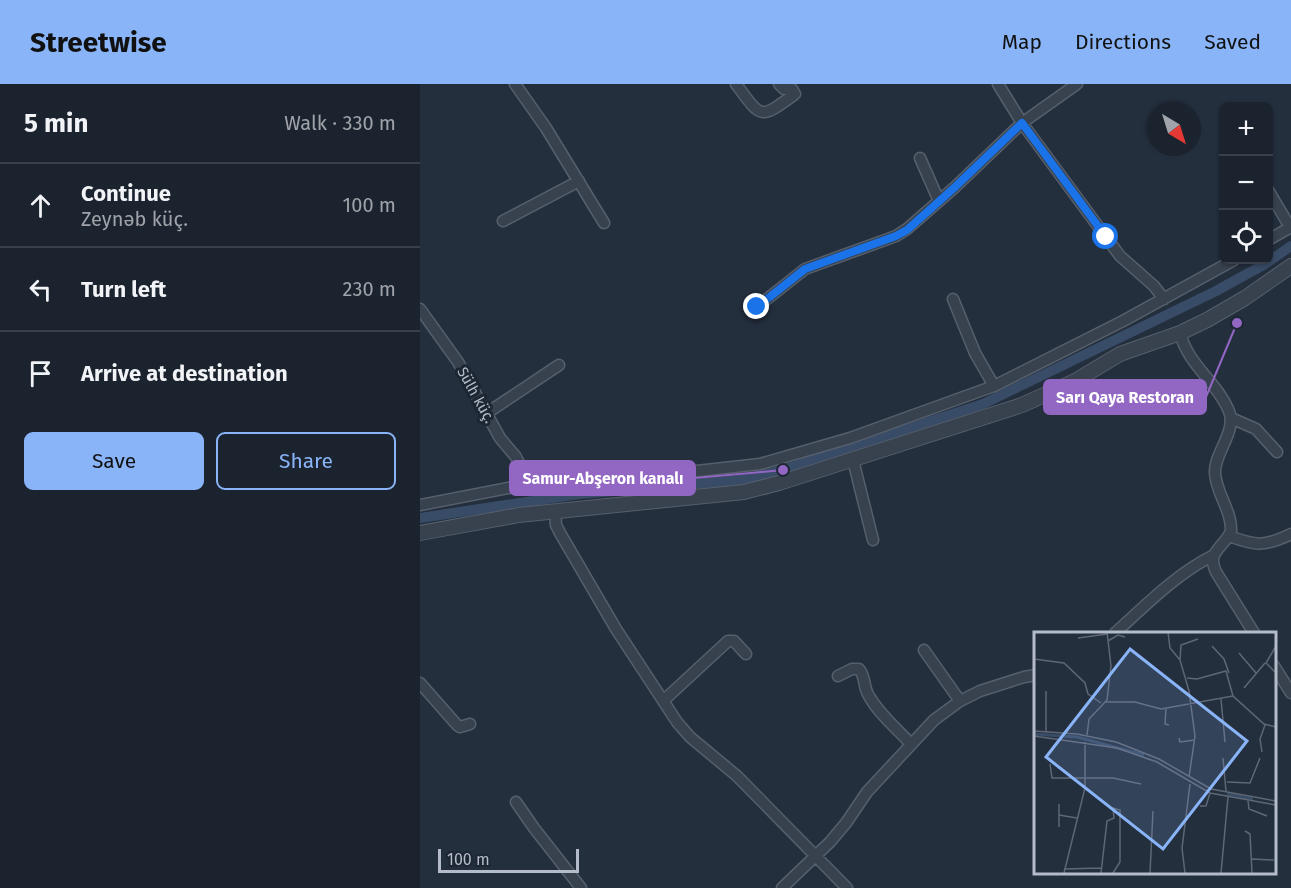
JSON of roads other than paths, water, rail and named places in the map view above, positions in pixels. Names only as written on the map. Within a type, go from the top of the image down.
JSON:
[{"type":"street","points":[[515,84],[546,128],[604,224]]},
{"type":"street","points":[[736,84],[756,111],[763,114],[770,112],[795,94],[792,89],[784,89],[779,84]]},
{"type":"street","points":[[998,84],[1022,123],[1120,256],[1154,286],[1164,299]]},
{"type":"street","points":[[757,307],[805,269],[907,230],[1022,123],[1077,84]]},
{"type":"street","points":[[920,158],[939,201]]},
{"type":"street","points":[[503,221],[579,181]]},
{"type":"street","points":[[1273,197],[1291,227],[1273,238]]},
{"type":"street","points":[[420,505],[529,484],[670,474],[760,464],[850,438],[994,386],[1164,299],[1227,264]]},
{"type":"street","points":[[420,533],[507,517],[744,492],[779,483],[1012,409],[1076,381],[1120,354],[1180,333],[1231,307],[1291,266]]},
{"type":"street","points":[[953,299],[975,353],[994,386]]},
{"type":"street","name":"Sülh küç.","points":[[420,309],[458,362],[500,438],[516,457],[529,484]]},
{"type":"street","points":[[1115,632],[1157,595],[1197,564],[1214,555],[1229,536],[1231,526],[1216,481],[1215,471],[1231,418],[1221,398],[1185,350],[1180,333]]},
{"type":"street","points":[[487,413],[559,365]]},
{"type":"street","points":[[1231,418],[1256,429],[1277,452]]},
{"type":"street","points":[[854,460],[873,540]]},
{"type":"street","points":[[555,511],[556,525],[560,533],[616,629],[663,701],[690,737],[737,776],[847,888]]},
{"type":"street","points":[[1229,536],[1255,544],[1272,543],[1291,534]]},
{"type":"street","points":[[1214,555],[1213,565],[1216,572],[1253,632]]},
{"type":"street","points":[[663,701],[728,640],[734,641],[746,654]]},
{"type":"street","points":[[924,650],[960,701]]},
{"type":"street","points":[[1276,668],[1291,693]]},
{"type":"street","points":[[838,676],[852,669],[859,669],[863,674],[868,695],[883,715],[911,744]]},
{"type":"street","points":[[782,888],[846,824],[867,792],[890,770],[934,720],[960,701],[980,691],[1034,675]]},
{"type":"street","points":[[420,683],[457,725],[460,727],[470,724]]},
{"type":"street","points":[[516,802],[581,888]]},
{"type":"waterway","points":[[420,518],[579,494],[740,480],[783,470],[983,404],[1216,291],[1265,264],[1291,246]]},
{"type":"place","name":"Sarı Qaya Restoran","points":[[1237,323]]},
{"type":"place","name":"Samur-Abşeron kanalı","points":[[783,470]]}]
